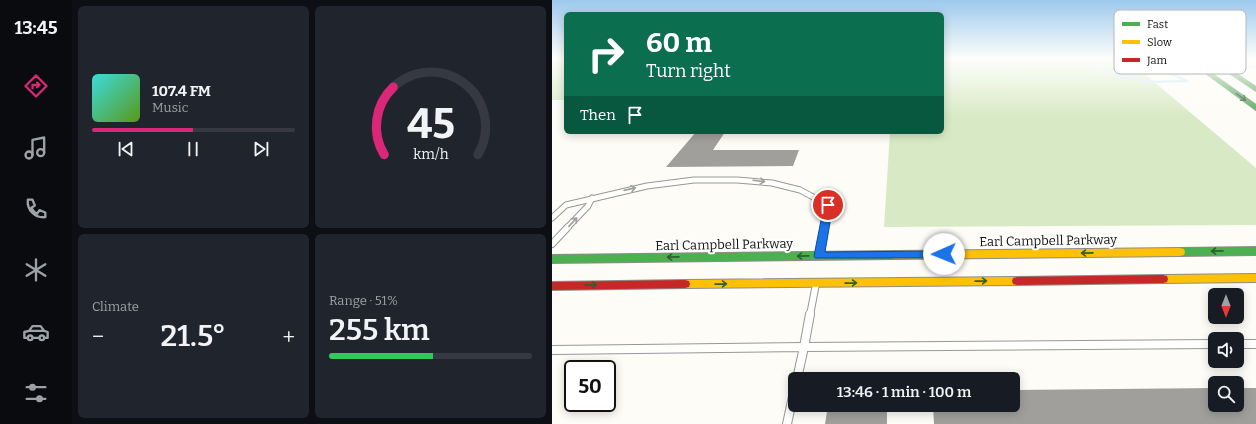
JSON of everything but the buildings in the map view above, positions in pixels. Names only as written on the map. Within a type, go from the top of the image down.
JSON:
[{"type":"main road","points":[[1214,78],[1256,108]]},
{"type":"main road","points":[[1239,78],[1256,89]]},
{"type":"main road","name":"Earl Campbell Parkway","points":[[552,259],[1256,251]]},
{"type":"main road","points":[[552,286],[1256,278]]},
{"type":"lane","points":[[552,218],[566,205],[665,183],[694,180],[737,180],[786,186],[800,190],[828,205],[819,256]]},
{"type":"lane","points":[[552,244],[588,206],[592,198]]},
{"type":"lane","points":[[799,372],[816,283]]},
{"type":"lane","points":[[552,350],[1208,344]]},
{"type":"lane","points":[[1244,344],[1256,344]]},
{"type":"lane","points":[[787,424],[790,412]]},
{"type":"green space","points":[[552,78],[564,78],[564,100],[552,100]]},
{"type":"green space","points":[[944,78],[1149,78],[1256,168],[1256,225],[884,227],[890,134],[944,134]]},
{"type":"waterway","points":[[1135,78],[1145,82],[1187,81],[1180,78]]},
{"type":"traffic: fast","points":[[1214,78],[1256,108]]},
{"type":"traffic: fast","points":[[1239,78],[1256,89]]},
{"type":"traffic: fast","points":[[1180,252],[1256,251]]},
{"type":"traffic: fast","points":[[552,259],[895,255]]},
{"type":"traffic: slow","points":[[895,255],[1180,252]]},
{"type":"traffic: slow","points":[[1163,279],[1256,278]]},
{"type":"traffic: slow","points":[[685,284],[1017,281]]},
{"type":"traffic: jam","points":[[1017,281],[1163,279]]},
{"type":"traffic: jam","points":[[552,286],[685,284]]},
{"type":"route","points":[[828,205],[819,256],[944,254]]}]
